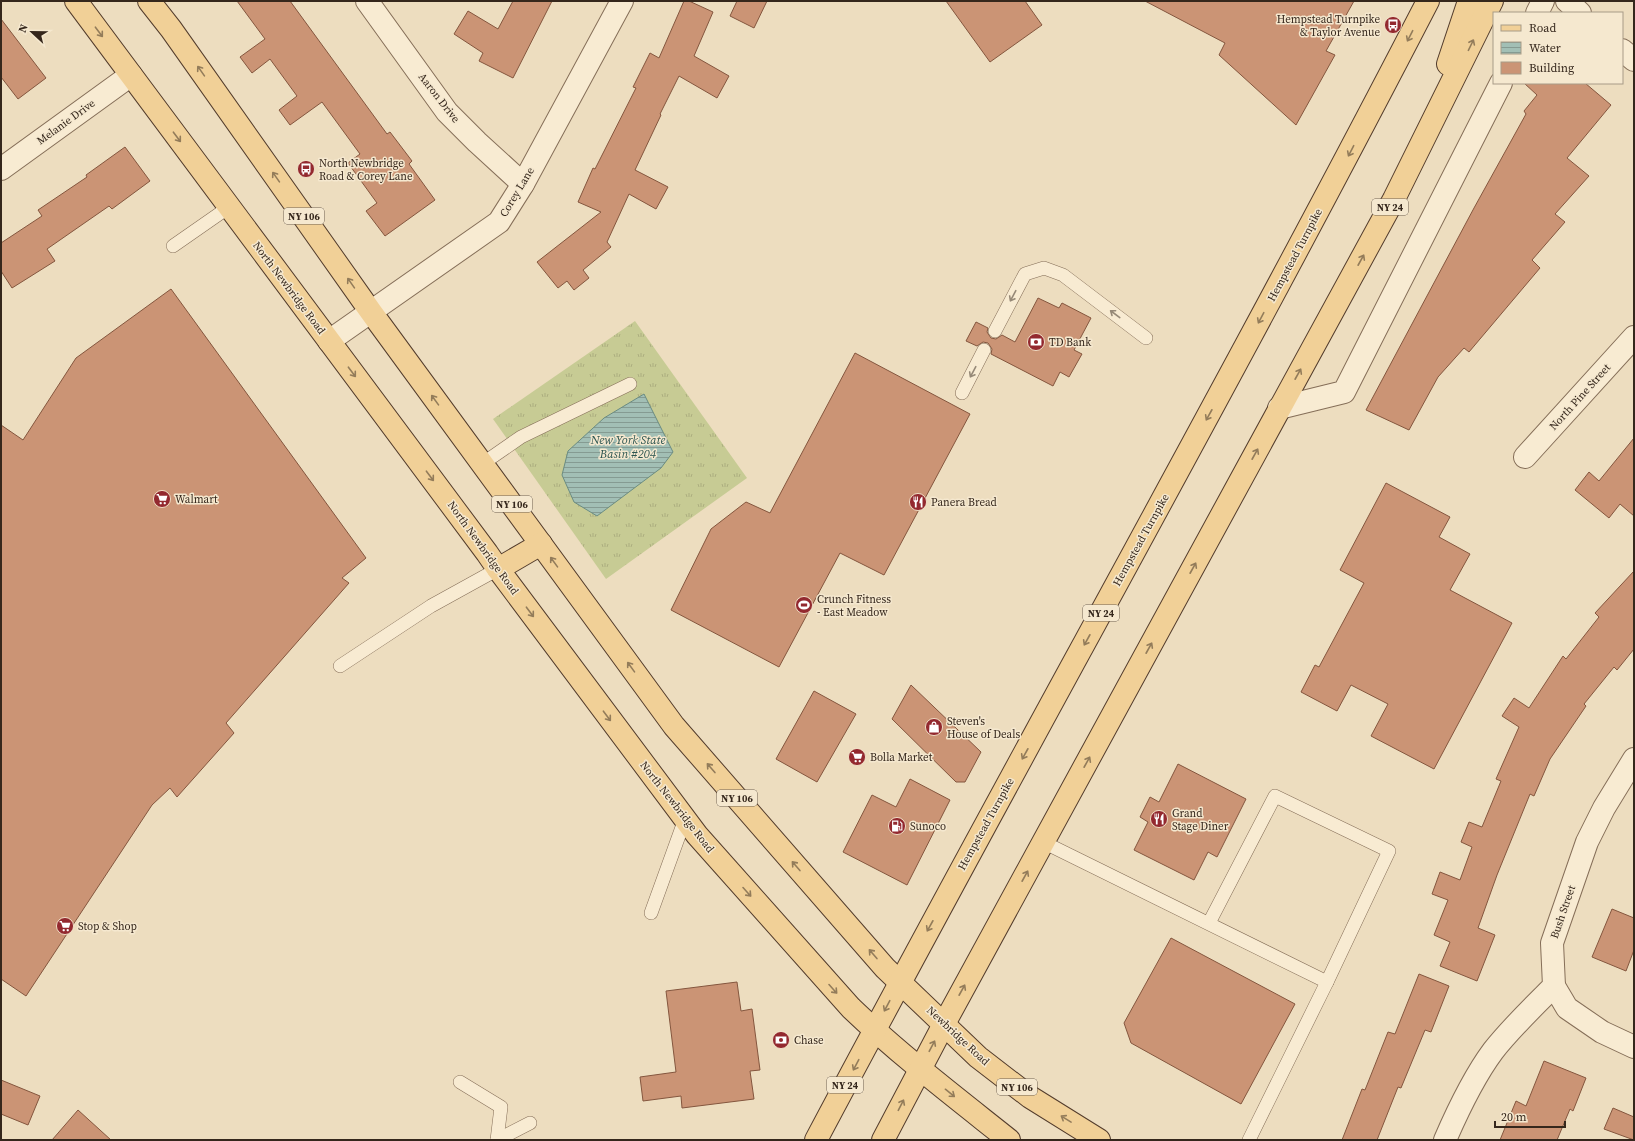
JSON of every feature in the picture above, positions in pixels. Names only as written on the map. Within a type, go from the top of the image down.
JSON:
[{"type":"main road","name":"North Newbridge Road","points":[[76,1],[685,819],[721,863],[850,1008],[920,1069]]},
{"type":"main road","name":"NY 106","points":[[149,1],[171,29],[371,312],[674,726],[885,968],[900,981]]},
{"type":"main road","name":"Hempstead Turnpike","points":[[816,1140],[900,981],[1228,381],[1343,166],[1428,1]]},
{"type":"main road","points":[[1394,199],[1447,66],[1470,1]]},
{"type":"main road","name":"NY 24","points":[[883,1140],[944,1024],[1394,199],[1492,1]]},
{"type":"main road","points":[[498,569],[541,544]]},
{"type":"main road","name":"Newbridge Road","points":[[900,981],[978,1057],[1030,1098],[1099,1140]]},
{"type":"main road","points":[[920,1069],[1009,1140]]},
{"type":"street","name":"Aaron Drive","points":[[367,1],[447,112],[523,184]]},
{"type":"street","name":"Corey Lane","points":[[329,341],[499,222],[523,184],[622,1]]},
{"type":"street","points":[[1538,12],[1543,1]]},
{"type":"street","points":[[1567,1],[1579,12]]},
{"type":"street","points":[[1623,51],[1634,60]]},
{"type":"street","name":"Melanie Drive","points":[[1,169],[131,74]]},
{"type":"street","points":[[1279,408],[1344,392],[1500,84]]},
{"type":"street","name":"North Pine Street","points":[[1525,457],[1634,337]]},
{"type":"street","name":"Bush Street","points":[[1554,986],[1552,944],[1587,842],[1604,808],[1634,759]]},
{"type":"street","points":[[1445,1140],[1461,1104],[1493,1052],[1527,1012],[1554,986],[1567,1008],[1602,1032],[1634,1047]]},
{"type":"lane","points":[[173,246],[229,207]]},
{"type":"lane","points":[[995,331],[1025,274],[1044,268],[1063,275],[1146,338]]},
{"type":"lane","points":[[962,393],[984,350]]},
{"type":"lane","points":[[482,464],[521,437],[630,384]]},
{"type":"lane","points":[[340,666],[431,606],[498,569]]},
{"type":"lane","points":[[1209,923],[1275,796],[1389,851],[1327,982],[1249,1140]]},
{"type":"lane","points":[[651,913],[685,819]]},
{"type":"lane","points":[[1043,842],[1327,982]]},
{"type":"lane","points":[[460,1082],[501,1107],[497,1140]]},
{"type":"lane","points":[[497,1140],[530,1123]]},
{"type":"green space","points":[[635,321],[747,478],[606,579],[493,419]]},
{"type":"water","name":"New York State Basin #204","points":[[644,394],[673,452],[661,468],[597,516],[574,502],[562,475],[568,451],[604,418]]},
{"type":"building","points":[[237,1],[290,1],[387,134],[390,132],[412,161],[409,164],[435,200],[385,236],[366,211],[377,203],[348,163],[360,154],[322,102],[290,125],[279,110],[297,96],[270,59],[252,73],[240,57],[265,39]]},
{"type":"building","points":[[513,1],[552,1],[513,78],[479,61],[483,53],[454,34],[468,11],[498,29]]},
{"type":"building","points":[[684,1],[689,1],[713,12],[694,56],[729,76],[717,98],[679,76],[635,170],[668,187],[656,209],[629,194],[607,242],[611,247],[583,270],[589,278],[574,290],[567,281],[558,288],[537,262],[601,212],[578,202],[593,168],[595,169],[636,88],[633,87],[650,53],[659,58]]},
{"type":"building","points":[[737,1],[767,1],[754,28],[730,16]]},
{"type":"building","points":[[946,1],[1025,1],[1042,25],[990,62]]},
{"type":"building","points":[[1145,1],[1354,1],[1326,51],[1335,55],[1296,125],[1219,55],[1225,43]]},
{"type":"building","points":[[1,19],[46,78],[18,99],[1,77]]},
{"type":"building","points":[[1525,84],[1586,84],[1611,105],[1567,158],[1589,176],[1555,214],[1565,222],[1532,260],[1540,268],[1469,352],[1464,348],[1438,377],[1409,430],[1366,410],[1526,114],[1524,111],[1537,95]]},
{"type":"building","points":[[125,147],[150,181],[112,209],[109,206],[47,249],[55,261],[12,288],[1,271],[1,243],[42,216],[38,210],[87,177],[86,175]]},
{"type":"building","name":"Walmart","points":[[171,289],[366,558],[342,578],[349,583],[226,723],[234,733],[177,797],[170,788],[152,805],[26,996],[1,979],[1,425],[23,440],[76,358]]},
{"type":"building","points":[[1038,298],[1059,308],[1062,303],[1091,318],[1074,350],[1082,354],[1069,377],[1060,372],[1053,386],[991,354],[992,349],[988,343],[983,342],[977,346],[966,341],[976,322],[988,328],[987,332],[991,338],[996,339],[1002,335],[1015,342]]},
{"type":"building","points":[[855,353],[970,414],[884,575],[840,553],[779,667],[671,610],[711,529],[746,502],[770,513]]},
{"type":"building","points":[[1634,438],[1634,516],[1620,504],[1609,518],[1575,490],[1589,472],[1599,481]]},
{"type":"building","points":[[1386,483],[1450,517],[1439,537],[1470,554],[1450,590],[1512,623],[1434,769],[1371,736],[1388,704],[1351,685],[1337,711],[1301,692],[1315,665],[1319,667],[1364,583],[1340,570]]},
{"type":"building","points":[[1634,571],[1634,649],[1617,670],[1614,667],[1584,704],[1586,706],[1550,759],[1534,796],[1530,794],[1497,875],[1478,928],[1495,935],[1477,981],[1440,966],[1450,942],[1434,935],[1448,900],[1432,894],[1440,872],[1460,880],[1472,847],[1461,842],[1469,822],[1482,827],[1501,781],[1496,779],[1519,727],[1502,716],[1514,698],[1529,708],[1563,656],[1566,659],[1599,617],[1595,613]]},
{"type":"building","points":[[911,685],[981,752],[965,782],[956,782],[892,719]]},
{"type":"building","points":[[814,691],[856,714],[817,782],[776,759]]},
{"type":"building","points":[[1178,764],[1246,799],[1217,857],[1208,852],[1194,880],[1134,850],[1148,822],[1140,817],[1150,797],[1159,802]]},
{"type":"building","points":[[910,779],[950,800],[907,885],[843,852],[872,795],[896,807]]},
{"type":"building","points":[[1612,909],[1634,918],[1634,950],[1626,971],[1592,957]]},
{"type":"building","points":[[1171,938],[1295,1004],[1241,1104],[1131,1043],[1124,1023]]},
{"type":"building","points":[[1419,974],[1449,986],[1431,1032],[1425,1030],[1401,1088],[1398,1087],[1377,1140],[1342,1140],[1362,1089],[1365,1090],[1388,1032],[1395,1034]]},
{"type":"building","points":[[737,982],[741,1011],[752,1009],[760,1070],[750,1071],[754,1099],[682,1108],[681,1096],[643,1101],[640,1077],[676,1072],[666,991]]},
{"type":"building","points":[[1544,1061],[1586,1078],[1573,1111],[1570,1109],[1557,1140],[1500,1140],[1516,1101],[1526,1106]]},
{"type":"building","points":[[1,1080],[40,1096],[28,1125],[1,1114]]},
{"type":"building","points":[[1613,1108],[1634,1117],[1634,1140],[1604,1129]]},
{"type":"building","points":[[78,1110],[111,1140],[52,1140]]},
{"type":"place","name":"Hempstead Turnpike & Taylor Avenue","points":[[1393,25]]},
{"type":"place","name":"North Newbridge Road & Corey Lane","points":[[306,169]]},
{"type":"place","name":"TD Bank","points":[[1036,342]]},
{"type":"place","name":"Walmart","points":[[162,499]]},
{"type":"place","name":"Panera Bread","points":[[918,502]]},
{"type":"place","name":"Crunch Fitness - East Meadow","points":[[804,605]]},
{"type":"place","name":"Steven's House of Deals","points":[[934,727]]},
{"type":"place","name":"Bolla Market","points":[[857,757]]},
{"type":"place","name":"Grand Stage Diner","points":[[1159,819]]},
{"type":"place","name":"Sunoco","points":[[897,826]]},
{"type":"place","name":"Stop & Shop","points":[[65,926]]},
{"type":"place","name":"Chase","points":[[781,1040]]}]
